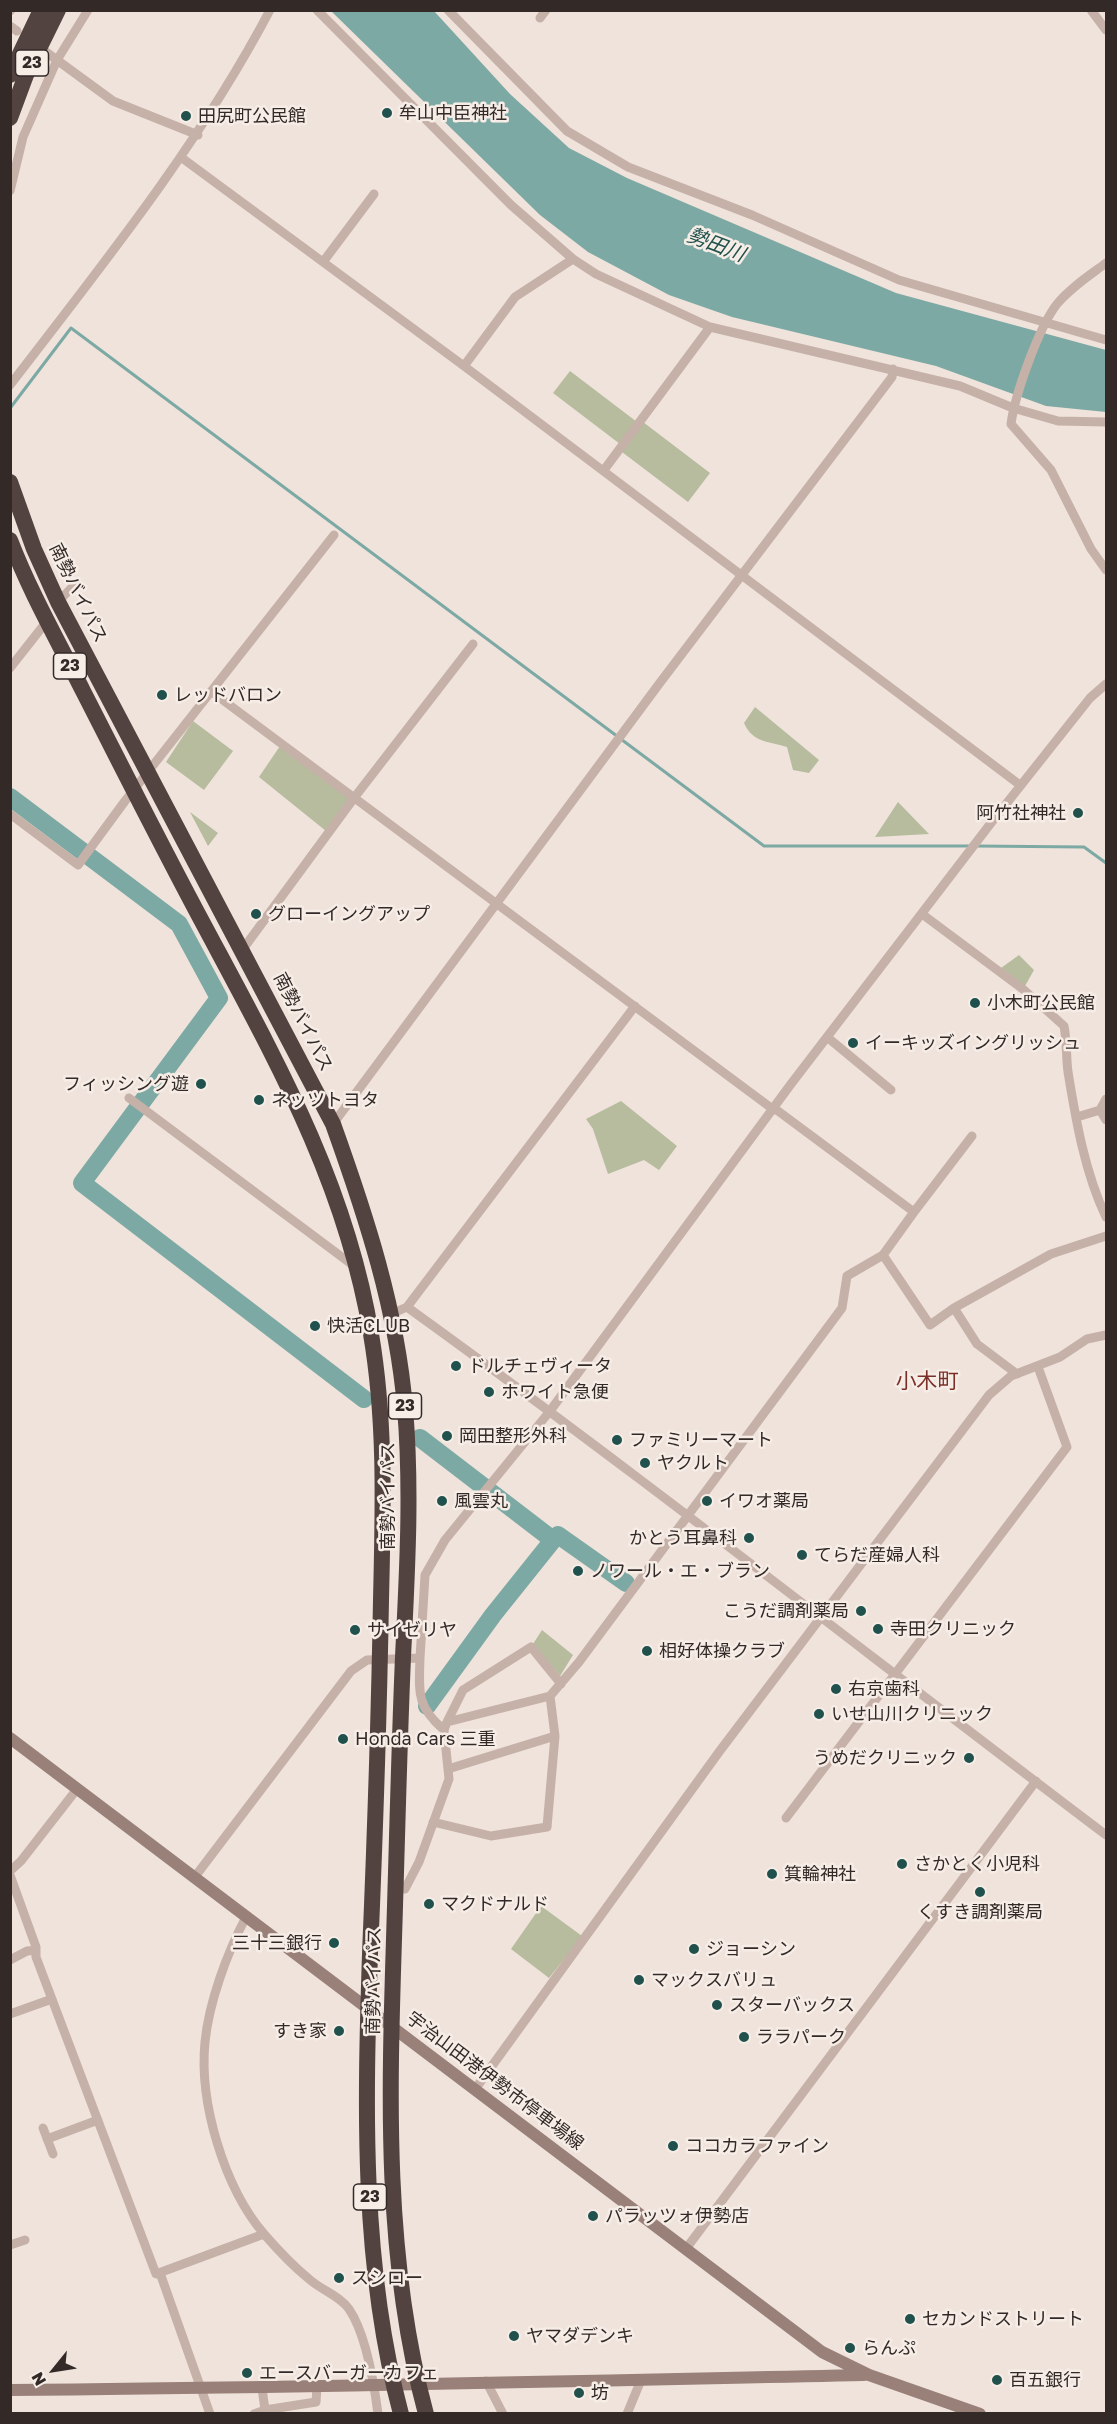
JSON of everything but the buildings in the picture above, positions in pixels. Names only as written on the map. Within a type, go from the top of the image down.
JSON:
[{"type":"highway","name":"23","points":[[10,75],[41,10]]},
{"type":"highway","name":"23","points":[[10,118],[26,75],[58,10]]},
{"type":"highway","name":"南勢バイパス","points":[[10,483],[34,549],[58,602],[243,949],[333,1124],[399,1311],[407,1447],[407,1597],[411,1658],[392,2025],[392,2186],[396,2259],[418,2384],[426,2414]]},
{"type":"highway","name":"南勢バイパス","points":[[10,540],[47,621],[284,1073],[318,1148],[338,1203],[371,1331],[382,1436],[380,1658],[368,2008],[373,2250],[393,2385],[401,2414]]},
{"type":"main road","name":"宇治山田港伊勢市停車場線","points":[[10,1738],[476,2088],[685,2250],[822,2352],[869,2375],[980,2414]]},
{"type":"main road","points":[[12,2387],[262,2388],[486,2381],[869,2375]]},
{"type":"street","points":[[10,191],[22,137],[57,60],[88,10]]},
{"type":"street","points":[[10,385],[198,135],[245,58],[270,10]]},
{"type":"street","points":[[317,10],[511,205],[573,259],[606,279],[710,327],[960,386],[1058,421],[1107,422]]},
{"type":"street","points":[[448,10],[567,131],[628,167],[752,215],[899,280],[1107,340]]},
{"type":"street","points":[[1092,10],[1107,30]]},
{"type":"street","points":[[46,52],[113,101],[198,135]]},
{"type":"street","points":[[182,158],[744,575],[1020,785]]},
{"type":"street","points":[[323,262],[374,194]]},
{"type":"street","points":[[464,366],[515,297],[573,259]]},
{"type":"street","points":[[1107,263],[1065,296],[1046,321],[1014,406],[1011,424],[1052,470],[1091,549],[1107,570]]},
{"type":"street","points":[[603,470],[710,327]]},
{"type":"street","points":[[333,1124],[612,747],[892,378],[893,369]]},
{"type":"street","points":[[10,814],[78,865],[334,535]]},
{"type":"street","points":[[58,602],[77,582]]},
{"type":"street","points":[[10,668],[47,621]]},
{"type":"street","points":[[243,949],[354,798],[473,644]]},
{"type":"street","points":[[972,1136],[883,1255],[848,1276],[842,1308],[550,1696],[445,1726],[429,1717],[418,1697],[411,1658],[425,1575],[445,1540],[494,1483],[550,1411],[827,1037],[1020,785],[1090,698],[1107,684]]},
{"type":"street","points":[[212,693],[914,1212]]},
{"type":"street","points":[[922,914],[1059,1018],[1066,1034],[1068,1070],[1094,1192],[1107,1217]]},
{"type":"street","points":[[635,1006],[399,1311],[550,1411],[1107,1835]]},
{"type":"street","points":[[827,1037],[891,1090]]},
{"type":"street","points":[[129,1098],[356,1268]]},
{"type":"street","points":[[1077,1117],[1100,1110],[1107,1099]]},
{"type":"street","points":[[1100,1110],[1107,1120]]},
{"type":"street","points":[[883,1255],[930,1325],[954,1308],[1050,1254],[1107,1236]]},
{"type":"street","points":[[954,1308],[977,1344],[1017,1374]]},
{"type":"street","points":[[476,2088],[719,1752],[822,1619],[989,1395],[1017,1374],[1060,1357],[1087,1339],[1107,1335]]},
{"type":"street","points":[[786,1818],[1067,1447],[1038,1367]]},
{"type":"street","points":[[405,1889],[419,1862],[449,1779],[445,1726],[463,1690],[531,1647],[561,1684]]},
{"type":"street","points":[[194,1878],[351,1671],[367,1660],[411,1658]]},
{"type":"street","points":[[433,1822],[491,1836],[547,1827],[555,1736],[550,1696]]},
{"type":"street","points":[[448,1769],[555,1736]]},
{"type":"street","points":[[685,2250],[1036,1781]]},
{"type":"street","points":[[77,1789],[10,1873],[52,1999],[156,2274],[264,2234]]},
{"type":"street","points":[[246,1917],[227,1957],[205,2041],[206,2093],[227,2176],[244,2207],[264,2234],[308,2279],[341,2301],[350,2310],[371,2367],[378,2414]]},
{"type":"street","points":[[10,1960],[27,1951],[36,1950]]},
{"type":"street","points":[[10,2014],[52,1999]]},
{"type":"street","points":[[47,2139],[98,2120]]},
{"type":"street","points":[[43,2128],[53,2154]]},
{"type":"street","points":[[10,2245],[25,2240]]},
{"type":"street","points":[[160,2273],[210,2414]]},
{"type":"street","points":[[627,2414],[641,2380]]},
{"type":"street","points":[[486,2381],[503,2414]]},
{"type":"street","points":[[254,2414],[265,2410],[316,2402],[317,2387]]},
{"type":"street","points":[[262,2388],[265,2410]]},
{"type":"green space","points":[[570,371],[637,422],[620,444],[553,393]]},
{"type":"green space","points":[[643,422],[710,473],[688,502],[622,452]]},
{"type":"green space","points":[[755,707],[819,760],[809,773],[793,770],[787,747],[757,738],[748,730],[744,723]]},
{"type":"green space","points":[[193,721],[233,751],[204,790],[166,762]]},
{"type":"green space","points":[[280,746],[350,799],[326,831],[259,777]]},
{"type":"green space","points":[[898,802],[929,834],[875,837]]},
{"type":"green space","points":[[190,812],[218,833],[208,846]]},
{"type":"green space","points":[[1019,955],[1034,970],[1025,986],[1001,968]]},
{"type":"green space","points":[[621,1101],[677,1146],[659,1170],[644,1160],[608,1174],[593,1129],[586,1119]]},
{"type":"green space","points":[[542,1630],[573,1655],[560,1676],[533,1644]]},
{"type":"green space","points":[[541,1906],[582,1936],[549,1978],[511,1949]]},
{"type":"water","name":"勢田川","points":[[331,11],[434,11],[510,94],[569,148],[627,178],[896,293],[1106,350],[1106,412],[1046,406],[936,366],[732,317],[669,295],[588,252],[540,215]]},
{"type":"waterway","points":[[11,407],[71,328],[764,846],[969,846]]},
{"type":"waterway","points":[[10,797],[179,924],[219,998],[82,1183],[364,1399]]},
{"type":"waterway","points":[[976,846],[1084,847],[1106,863]]},
{"type":"waterway","points":[[420,1438],[553,1540],[558,1535],[626,1583]]},
{"type":"waterway","points":[[427,1706],[493,1615],[553,1540]]},
{"type":"place","name":"牟山中臣神社","points":[[387,113]]},
{"type":"place","name":"田尻町公民館","points":[[186,116]]},
{"type":"place","name":"レッドバロン","points":[[162,695]]},
{"type":"place","name":"阿竹社神社","points":[[1078,813]]},
{"type":"place","name":"グローイングアップ","points":[[256,914]]},
{"type":"place","name":"小木町公民館","points":[[975,1003]]},
{"type":"place","name":"イーキッズイングリッシュ","points":[[853,1043]]},
{"type":"place","name":"フィッシング遊","points":[[201,1084]]},
{"type":"place","name":"ネッツトヨタ","points":[[259,1100]]},
{"type":"place","name":"快活CLUB","points":[[315,1326]]},
{"type":"place","name":"ドルチェヴィータ","points":[[456,1366]]},
{"type":"place","name":"ホワイト急便","points":[[489,1392]]},
{"type":"place","name":"岡田整形外科","points":[[447,1436]]},
{"type":"place","name":"ファミリーマート","points":[[617,1440]]},
{"type":"place","name":"ヤクルト","points":[[645,1463]]},
{"type":"place","name":"風雲丸","points":[[442,1501]]},
{"type":"place","name":"イワオ薬局","points":[[707,1501]]},
{"type":"place","name":"かとう耳鼻科","points":[[749,1538]]},
{"type":"place","name":"てらだ産婦人科","points":[[802,1555]]},
{"type":"place","name":"ノワール・エ・ブラン","points":[[578,1571]]},
{"type":"place","name":"こうだ調剤薬局","points":[[861,1611]]},
{"type":"place","name":"寺田クリニック","points":[[878,1629]]},
{"type":"place","name":"サイゼリヤ","points":[[355,1630]]},
{"type":"place","name":"相好体操クラブ","points":[[647,1651]]},
{"type":"place","name":"右京歯科","points":[[836,1689]]},
{"type":"place","name":"いせ山川クリニック","points":[[819,1714]]},
{"type":"place","name":"Honda Cars 三重","points":[[343,1739]]},
{"type":"place","name":"うめだクリニック","points":[[969,1758]]},
{"type":"place","name":"さかとく小児科","points":[[902,1864]]},
{"type":"place","name":"箕輪神社","points":[[772,1874]]},
{"type":"place","name":"くすき調剤薬局","points":[[980,1892]]},
{"type":"place","name":"マクドナルド","points":[[429,1904]]},
{"type":"place","name":"三十三銀行","points":[[334,1943]]},
{"type":"place","name":"ジョーシン","points":[[694,1949]]},
{"type":"place","name":"マックスバリュ","points":[[639,1980]]},
{"type":"place","name":"スターバックス","points":[[717,2005]]},
{"type":"place","name":"すき家","points":[[339,2031]]},
{"type":"place","name":"ララパーク","points":[[744,2037]]},
{"type":"place","name":"ココカラファイン","points":[[673,2146]]},
{"type":"place","name":"パラッツォ伊勢店","points":[[593,2216]]},
{"type":"place","name":"スシロー","points":[[339,2278]]},
{"type":"place","name":"セカンドストリート","points":[[910,2319]]},
{"type":"place","name":"ヤマダデンキ","points":[[514,2336]]},
{"type":"place","name":"らんぷ","points":[[850,2348]]},
{"type":"place","name":"エースバーガーカフェ","points":[[247,2373]]},
{"type":"place","name":"百五銀行","points":[[997,2380]]},
{"type":"place","name":"坊","points":[[579,2393]]},
{"type":"district","name":"小木町","points":[[927,1381]]}]
